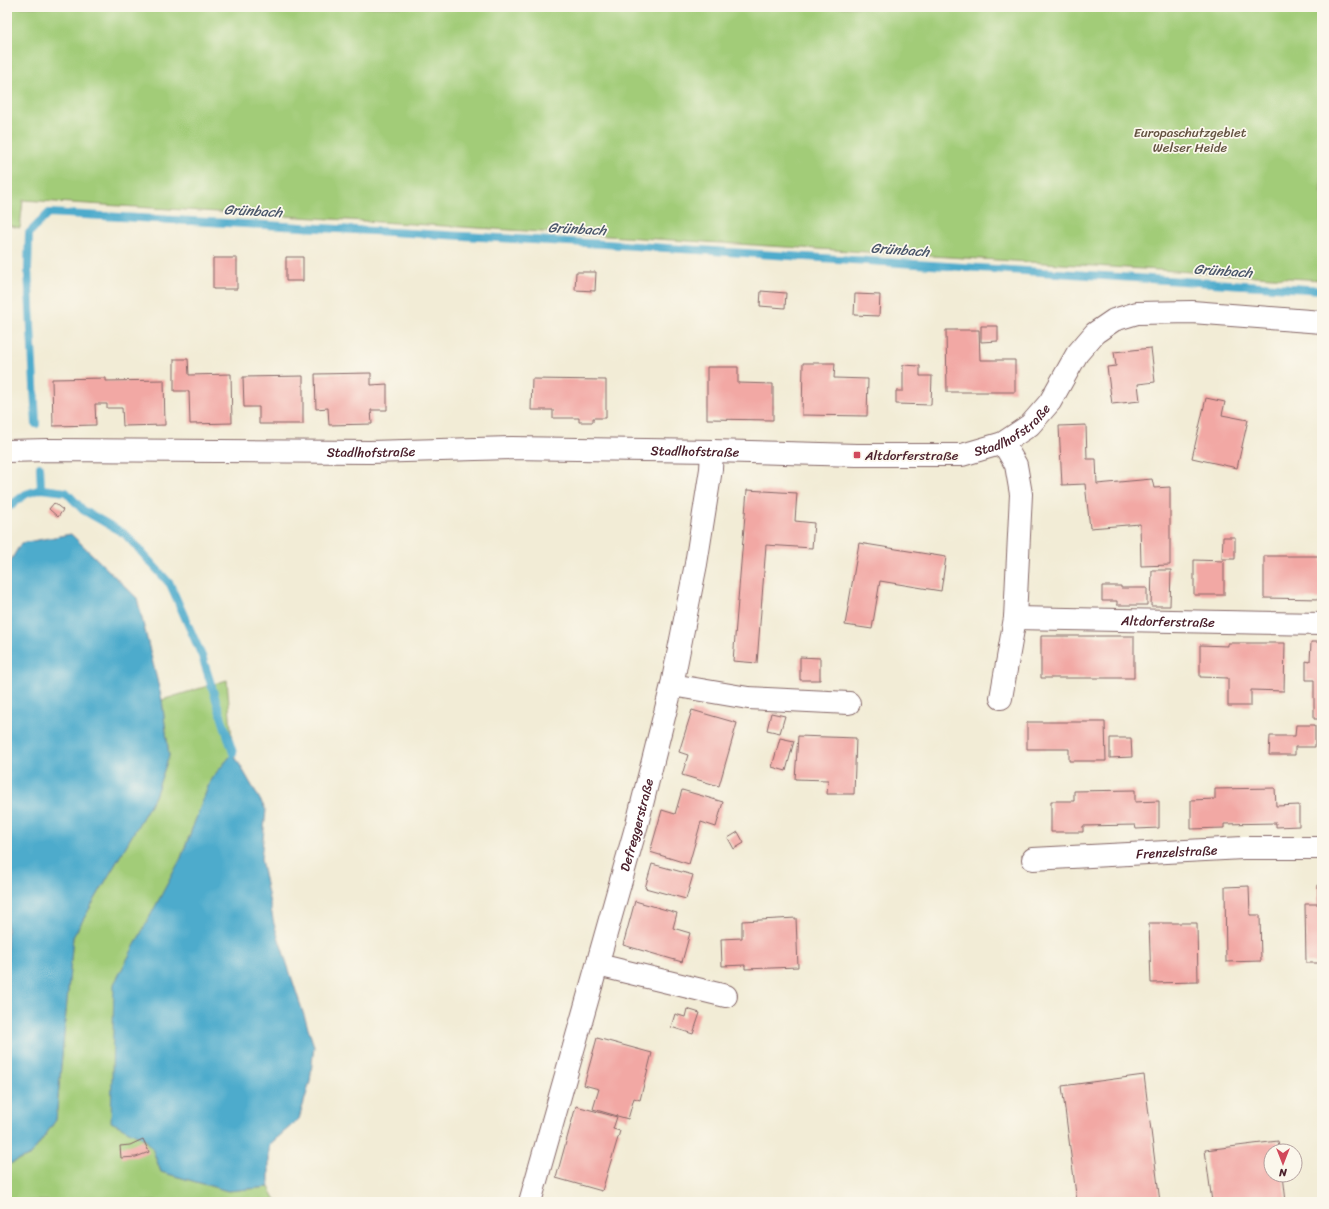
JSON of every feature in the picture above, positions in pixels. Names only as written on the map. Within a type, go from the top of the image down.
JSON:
[{"type":"street","name":"Stadlhofstraße","points":[[27,451],[370,452],[511,448],[857,455],[962,455],[1003,443],[1030,425],[1050,402],[1077,354],[1094,333],[1114,320],[1137,313],[1192,312],[1322,322]]},
{"type":"street","points":[[1001,698],[1015,618],[1021,494],[1016,465],[1003,443]]},
{"type":"street","name":"Defreggerstraße","points":[[530,1202],[637,824],[672,685],[696,564],[711,469],[712,451]]},
{"type":"street","name":"Altdorferstraße","points":[[1015,618],[1322,624]]},
{"type":"street","points":[[672,685],[748,698],[848,703]]},
{"type":"street","name":"Frenzelstraße","points":[[1032,859],[1243,848],[1322,848]]},
{"type":"street","points":[[598,964],[726,996]]},
{"type":"green space","name":"Europaschutzgebiet Welser Heide","points":[[7,7],[1322,7],[1322,280],[23,200],[20,228],[7,225]]},
{"type":"green space","points":[[227,680],[233,753],[211,779],[181,858],[145,1139],[152,1148],[161,1172],[228,1191],[269,1187],[277,1202],[7,1201],[7,1165],[31,1155],[56,1120],[73,937],[155,796],[169,756],[162,700]]},
{"type":"water","points":[[71,534],[137,598],[162,700],[169,756],[155,796],[73,937],[56,1120],[31,1155],[7,1165],[7,567],[21,543]]},
{"type":"water","points":[[233,753],[266,810],[261,859],[274,924],[314,1046],[310,1082],[299,1119],[269,1145],[269,1187],[228,1191],[161,1172],[152,1148],[145,1139],[111,1122],[114,984],[181,858],[211,779]]},
{"type":"building","points":[[286,257],[303,257],[303,281],[286,281]]},
{"type":"building","points":[[213,258],[237,258],[237,289],[213,289]]},
{"type":"building","points":[[576,272],[596,272],[595,291],[575,290]]},
{"type":"building","points":[[761,291],[786,293],[785,308],[760,306]]},
{"type":"building","points":[[855,294],[880,295],[879,316],[854,315]]},
{"type":"building","points":[[981,326],[998,326],[998,341],[981,342]]},
{"type":"building","points":[[946,330],[979,330],[980,360],[1015,360],[1015,392],[947,392]]},
{"type":"building","points":[[1151,348],[1155,382],[1138,384],[1140,401],[1112,404],[1107,367],[1116,366],[1114,352]]},
{"type":"building","points":[[174,359],[188,359],[189,375],[231,374],[232,423],[190,424],[189,391],[174,391]]},
{"type":"building","points":[[803,363],[835,363],[834,378],[868,379],[867,416],[802,415]]},
{"type":"building","points":[[903,365],[920,366],[920,376],[932,376],[931,405],[896,404],[896,391],[903,391]]},
{"type":"building","points":[[707,367],[738,367],[738,383],[773,384],[773,420],[707,419]]},
{"type":"building","points":[[371,373],[371,385],[387,384],[387,410],[371,410],[372,424],[329,425],[328,408],[316,409],[315,374]]},
{"type":"building","points":[[303,376],[303,424],[259,424],[259,407],[244,407],[243,377]]},
{"type":"building","points":[[106,378],[106,381],[164,380],[165,425],[123,426],[122,408],[107,408],[107,404],[95,404],[96,425],[53,426],[52,379]]},
{"type":"building","points":[[532,379],[606,380],[606,418],[593,418],[593,422],[579,422],[579,418],[553,418],[553,410],[531,410]]},
{"type":"building","points":[[1206,398],[1225,402],[1222,415],[1248,420],[1237,468],[1192,458]]},
{"type":"building","points":[[1086,425],[1087,459],[1096,459],[1097,484],[1152,479],[1154,488],[1170,487],[1170,565],[1141,566],[1140,524],[1090,528],[1085,484],[1062,485],[1059,426]]},
{"type":"building","points":[[747,490],[797,493],[795,521],[814,523],[812,548],[766,545],[757,663],[733,661]]},
{"type":"building","points":[[54,503],[63,510],[58,517],[49,509]]},
{"type":"building","points":[[1223,537],[1235,537],[1235,559],[1222,559]]},
{"type":"building","points":[[859,543],[946,557],[941,591],[880,581],[872,629],[845,625]]},
{"type":"building","points":[[1264,556],[1322,556],[1322,599],[1264,598]]},
{"type":"building","points":[[1194,560],[1224,561],[1224,595],[1194,595]]},
{"type":"building","points":[[1152,570],[1171,570],[1170,606],[1151,606]]},
{"type":"building","points":[[1102,586],[1147,588],[1147,605],[1117,605],[1117,601],[1102,601]]},
{"type":"building","points":[[1041,636],[1134,636],[1134,678],[1041,678]]},
{"type":"building","points":[[1311,642],[1322,642],[1322,719],[1314,719],[1314,680],[1306,680],[1306,661],[1310,662]]},
{"type":"building","points":[[1228,643],[1285,643],[1284,691],[1251,690],[1251,706],[1228,706],[1228,678],[1200,677],[1200,645],[1228,646]]},
{"type":"building","points":[[800,657],[820,658],[820,680],[800,680]]},
{"type":"building","points":[[692,710],[737,723],[719,786],[682,775],[688,755],[679,752]]},
{"type":"building","points":[[771,713],[785,716],[780,733],[767,730]]},
{"type":"building","points":[[1027,722],[1105,722],[1106,761],[1069,761],[1069,749],[1027,749]]},
{"type":"building","points":[[1296,725],[1315,725],[1315,747],[1295,747],[1295,755],[1269,755],[1270,736],[1295,736]]},
{"type":"building","points":[[798,736],[856,738],[854,794],[827,794],[828,780],[795,779]]},
{"type":"building","points":[[780,738],[794,741],[786,771],[772,767]]},
{"type":"building","points":[[1110,738],[1131,738],[1132,757],[1110,758]]},
{"type":"building","points":[[1275,788],[1276,806],[1299,805],[1299,826],[1276,827],[1276,823],[1224,824],[1224,828],[1191,829],[1191,800],[1215,799],[1215,789]]},
{"type":"building","points":[[682,790],[723,802],[716,827],[701,822],[689,864],[650,852],[662,810],[675,814]]},
{"type":"building","points":[[1135,790],[1135,802],[1159,801],[1159,828],[1136,829],[1135,825],[1083,826],[1083,832],[1051,832],[1051,801],[1074,801],[1074,791]]},
{"type":"building","points":[[738,832],[744,843],[734,849],[728,838]]},
{"type":"building","points":[[652,864],[693,875],[686,899],[645,888]]},
{"type":"building","points":[[1318,885],[1322,885],[1322,963],[1306,963],[1305,904],[1318,904]]},
{"type":"building","points":[[1249,886],[1250,915],[1260,915],[1261,961],[1226,962],[1225,887]]},
{"type":"building","points":[[635,901],[677,913],[673,928],[690,933],[682,962],[623,945]]},
{"type":"building","points":[[796,918],[798,967],[745,969],[745,965],[722,966],[721,939],[742,938],[742,921]]},
{"type":"building","points":[[1149,923],[1197,923],[1198,982],[1151,983]]},
{"type":"building","points":[[687,1009],[700,1013],[693,1034],[671,1027],[675,1014],[685,1017]]},
{"type":"building","points":[[597,1038],[652,1053],[640,1100],[634,1098],[628,1119],[593,1109],[599,1089],[584,1085]]},
{"type":"building","points":[[1144,1075],[1160,1202],[1077,1202],[1062,1086]]},
{"type":"building","points":[[576,1106],[617,1117],[613,1129],[620,1131],[602,1191],[556,1178]]},
{"type":"building","points":[[143,1139],[149,1152],[136,1157],[121,1158],[120,1146],[130,1145]]},
{"type":"building","points":[[1278,1141],[1278,1143],[1263,1143],[1263,1183],[1284,1183],[1286,1202],[1212,1202],[1205,1150]]},
{"type":"waterway","name":"Grünbach","points":[[36,424],[28,269],[29,233],[49,213],[604,244],[1322,290]]},
{"type":"waterway","name":"Grünbach","points":[[7,508],[26,494],[41,489],[40,467]]},
{"type":"waterway","points":[[41,489],[66,492],[83,510],[125,534],[170,584],[202,656],[233,753]]},
{"type":"place","name":"Altdorferstraße","points":[[857,455]]}]
